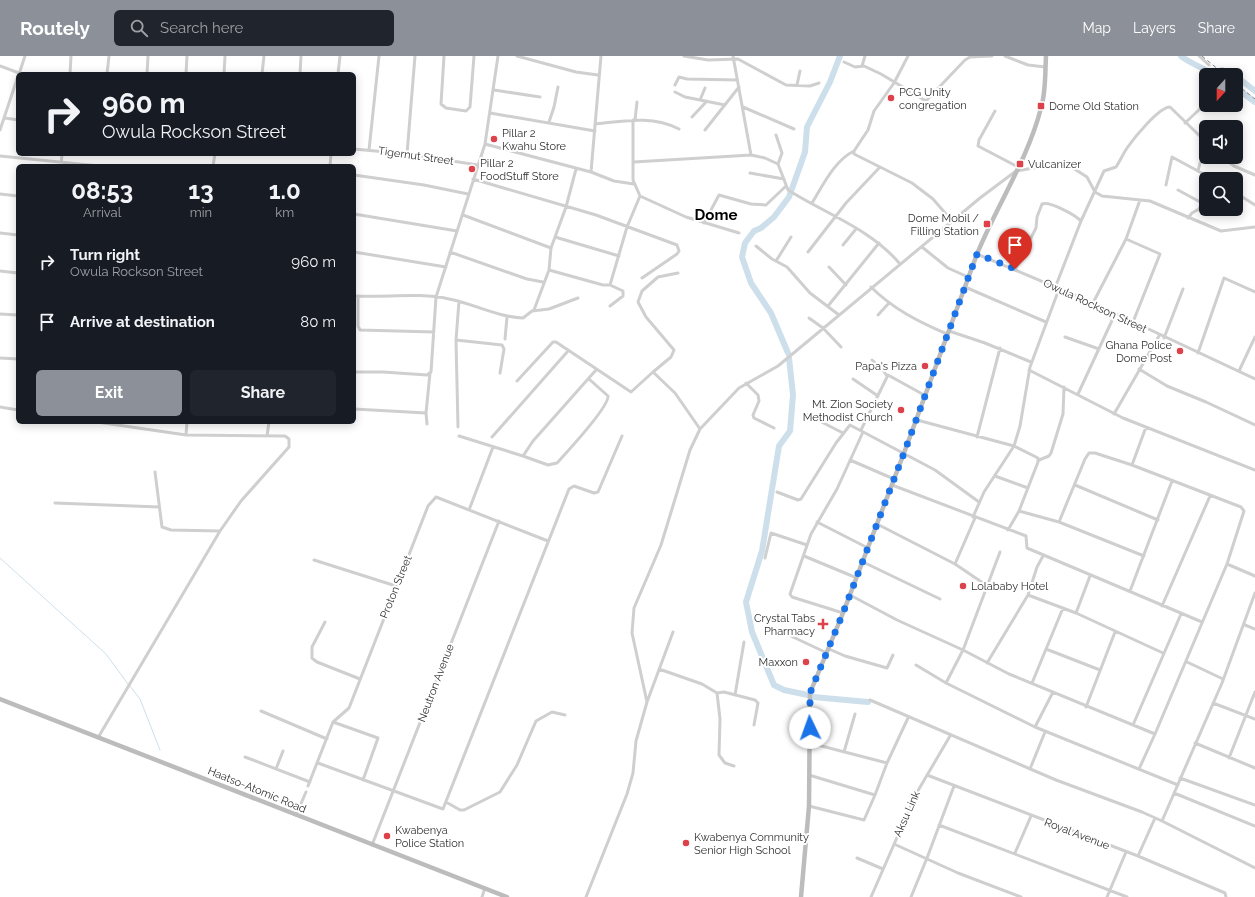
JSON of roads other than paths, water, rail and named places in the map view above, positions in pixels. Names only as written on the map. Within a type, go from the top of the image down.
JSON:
[{"type":"main road","points":[[801,897],[809,806],[809,699],[917,420],[977,254],[989,224],[1017,169],[1042,107],[1046,56]]},
{"type":"main road","name":"Haatso-Atomic Road","points":[[0,699],[99,736],[507,897]]},
{"type":"street","points":[[20,72],[25,56]]},
{"type":"street","points":[[70,72],[71,56]]},
{"type":"street","points":[[107,72],[109,56]]},
{"type":"street","points":[[147,72],[148,56]]},
{"type":"street","points":[[186,72],[187,56]]},
{"type":"street","points":[[224,72],[225,56]]},
{"type":"street","points":[[262,72],[264,56]]},
{"type":"street","points":[[300,72],[301,56]]},
{"type":"street","points":[[338,72],[340,56]]},
{"type":"street","points":[[369,150],[379,56]]},
{"type":"street","points":[[408,154],[415,56]]},
{"type":"street","points":[[444,56],[440,104],[446,108],[466,111],[470,106],[474,56]]},
{"type":"street","points":[[427,424],[426,413],[431,372],[436,297],[463,215],[484,144],[494,90],[498,56]]},
{"type":"street","points":[[517,56],[576,72],[598,75]]},
{"type":"street","points":[[591,172],[598,75],[601,56]]},
{"type":"street","points":[[684,56],[708,60],[733,57],[744,61],[786,85],[810,86],[819,83]]},
{"type":"street","points":[[862,66],[865,56]]},
{"type":"street","points":[[812,203],[833,171],[845,157],[854,151],[868,130],[876,108],[894,83],[908,56]]},
{"type":"street","points":[[844,62],[855,67],[862,66],[881,74],[926,101],[970,56],[992,56]]},
{"type":"street","points":[[1005,56],[1028,65],[1045,67]]},
{"type":"street","points":[[1199,56],[1209,65]]},
{"type":"street","points":[[733,57],[752,155]]},
{"type":"street","points":[[0,66],[16,73]]},
{"type":"street","points":[[797,85],[800,71]]},
{"type":"street","points":[[675,85],[679,77],[682,76],[687,79],[737,80]]},
{"type":"street","points":[[0,130],[16,83]]},
{"type":"street","points":[[548,122],[556,100],[558,87]]},
{"type":"street","points":[[705,130],[739,87]]},
{"type":"street","points":[[700,100],[705,88]]},
{"type":"street","points":[[494,90],[540,97]]},
{"type":"street","points":[[675,92],[685,97],[725,105]]},
{"type":"street","points":[[692,117],[707,101]]},
{"type":"street","points":[[637,102],[634,120],[634,184],[640,196],[704,223],[739,233]]},
{"type":"street","points":[[743,107],[794,129]]},
{"type":"street","points":[[955,564],[979,502],[1014,446],[1021,421],[1029,370],[1081,221],[1104,171],[1116,167],[1126,149],[1137,135],[1166,108],[1170,107],[1199,135]]},
{"type":"street","points":[[1186,123],[1199,110]]},
{"type":"street","points":[[995,111],[979,140],[978,146],[1017,169]]},
{"type":"street","points":[[490,113],[594,131]]},
{"type":"street","points":[[5,118],[16,120]]},
{"type":"street","points":[[595,124],[634,120],[668,123],[679,129]]},
{"type":"street","points":[[776,135],[782,153],[778,164],[787,188],[879,243],[900,264]]},
{"type":"street","points":[[484,144],[591,172],[614,180],[634,184]]},
{"type":"street","name":"Tigernut Street","points":[[356,149],[408,154],[478,166]]},
{"type":"street","points":[[854,151],[857,155],[912,182],[933,199],[952,221]]},
{"type":"street","points":[[634,162],[752,155],[765,158],[778,164]]},
{"type":"street","points":[[0,156],[61,164]]},
{"type":"street","points":[[1166,185],[1172,157],[1198,171],[1200,164]]},
{"type":"street","points":[[1231,164],[1255,175]]},
{"type":"street","points":[[646,702],[632,633],[634,608],[661,545],[690,450],[700,429],[746,383],[778,366],[871,287],[1017,169],[1046,166],[1074,168],[1087,177],[1094,190],[1102,196],[1157,203],[1188,218],[1221,231],[1255,227]]},
{"type":"street","points":[[808,252],[836,216],[880,167]]},
{"type":"street","points":[[434,332],[360,330],[358,326],[356,296],[390,295],[436,297],[459,301],[507,317],[525,318],[534,310],[548,270],[551,248],[566,207],[576,169]]},
{"type":"street","points":[[750,173],[784,179]]},
{"type":"street","points":[[356,175],[424,185],[468,194]]},
{"type":"street","points":[[473,179],[596,215],[677,245],[678,254],[642,278]]},
{"type":"street","points":[[704,223],[719,195],[751,204],[766,205],[787,188]]},
{"type":"street","points":[[1178,190],[1199,200]]},
{"type":"street","points":[[0,194],[16,196]]},
{"type":"street","points":[[610,285],[627,227],[640,196]]},
{"type":"street","points":[[1243,197],[1255,205]]},
{"type":"street","points":[[1093,303],[1126,239],[1140,200]]},
{"type":"street","points":[[1015,269],[1036,228],[1038,214],[1042,204],[1047,203],[1076,216],[1081,221]]},
{"type":"street","points":[[1188,218],[1192,213],[1199,209]]},
{"type":"street","points":[[356,214],[457,231]]},
{"type":"street","points":[[463,215],[551,248]]},
{"type":"street","points":[[843,245],[856,229]]},
{"type":"street","points":[[0,233],[16,235]]},
{"type":"street","points":[[555,237],[619,256]]},
{"type":"street","points":[[776,261],[791,237]]},
{"type":"street","points":[[1126,239],[1160,254],[1132,322]]},
{"type":"street","points":[[828,306],[879,243]]},
{"type":"street","points":[[756,246],[776,261],[787,267],[810,293],[839,315]]},
{"type":"street","points":[[922,247],[948,268],[968,277]]},
{"type":"street","points":[[356,252],[446,267]]},
{"type":"street","points":[[450,252],[526,279],[543,282]]},
{"type":"street","name":"Owula Rockson Street","points":[[977,254],[1093,303],[1159,336],[1255,379]]},
{"type":"street","points":[[829,266],[846,285]]},
{"type":"street","points":[[548,270],[603,285],[610,285],[624,292],[623,296],[610,306]]},
{"type":"street","points":[[0,271],[16,273]]},
{"type":"street","points":[[517,381],[553,342],[556,342],[630,392],[671,357],[674,350],[640,309],[638,299],[642,291],[658,277],[678,273]]},
{"type":"street","points":[[1198,353],[1224,278],[1255,292]]},
{"type":"street","points":[[871,287],[889,303],[915,320],[948,333],[1000,348],[1032,362]]},
{"type":"street","points":[[965,287],[1046,322]]},
{"type":"street","points":[[1164,338],[1183,289]]},
{"type":"street","points":[[534,310],[549,309],[578,298]]},
{"type":"street","points":[[458,428],[456,340],[459,301]]},
{"type":"street","points":[[878,315],[889,303]]},
{"type":"street","points":[[0,314],[16,315]]},
{"type":"street","points":[[1078,394],[1115,314]]},
{"type":"street","points":[[504,339],[507,317]]},
{"type":"street","points":[[809,318],[822,328],[841,347]]},
{"type":"street","points":[[1114,414],[1159,336]]},
{"type":"street","points":[[1065,337],[1098,349]]},
{"type":"street","points":[[1239,371],[1255,337]]},
{"type":"street","points":[[456,340],[502,345],[504,349],[500,373]]},
{"type":"street","points":[[977,437],[1000,348]]},
{"type":"street","points":[[492,438],[568,351]]},
{"type":"street","points":[[0,358],[16,359]]},
{"type":"street","points":[[872,360],[887,376]]},
{"type":"street","points":[[1139,369],[1167,386],[1255,425]]},
{"type":"street","points":[[523,456],[540,432],[596,370]]},
{"type":"street","points":[[1029,370],[1078,394],[1114,414],[1255,470]]},
{"type":"street","points":[[356,372],[427,375],[431,372]]},
{"type":"street","points":[[653,372],[675,393],[700,429]]},
{"type":"street","points":[[887,376],[893,376],[926,396]]},
{"type":"street","points":[[843,613],[790,596],[807,545],[837,488],[887,376]]},
{"type":"street","points":[[459,436],[548,465],[557,463],[608,402],[608,396],[589,379]]},
{"type":"street","points":[[853,379],[878,396]]},
{"type":"street","points":[[746,383],[758,395],[759,401],[753,415],[754,418],[774,428]]},
{"type":"street","points":[[917,420],[1014,446],[1039,460],[1046,458],[1051,453],[1063,414],[1064,387]]},
{"type":"street","points":[[0,407],[16,410]]},
{"type":"street","points":[[356,409],[426,413]]},
{"type":"street","points":[[806,414],[843,433]]},
{"type":"street","points":[[99,736],[220,531],[241,501],[289,447],[289,439],[286,436],[186,436],[110,424]]},
{"type":"street","points":[[186,436],[187,424]]},
{"type":"street","points":[[267,436],[269,424]]},
{"type":"street","points":[[777,492],[798,500],[801,499],[843,433],[850,425],[935,470],[979,502]]},
{"type":"street","points":[[1132,465],[1146,427]]},
{"type":"street","points":[[318,763],[393,792],[443,809],[570,487],[574,486],[594,493],[598,492],[622,436]]},
{"type":"street","points":[[469,510],[494,447]]},
{"type":"street","points":[[1059,522],[1089,453],[1095,453],[1132,465],[1242,507],[1244,510],[1227,564],[1202,622],[1187,662],[1139,769]]},
{"type":"street","points":[[850,460],[894,479]]},
{"type":"street","points":[[1008,530],[1019,511],[1039,460]]},
{"type":"street","points":[[155,472],[160,525],[166,529],[220,531]]},
{"type":"street","points":[[995,476],[1028,488]]},
{"type":"street","points":[[1130,591],[1172,481]]},
{"type":"street","points":[[892,485],[974,518],[1027,536],[1026,547],[1044,556],[1202,622]]},
{"type":"street","points":[[1075,485],[1158,520]]},
{"type":"street","points":[[1162,606],[1174,582],[1210,496]]},
{"type":"street","name":"Proton Street","points":[[333,722],[350,708],[396,586],[428,506],[433,499],[436,497],[548,541]]},
{"type":"street","points":[[55,503],[159,507]]},
{"type":"street","points":[[1019,511],[1059,522],[1144,556]]},
{"type":"street","name":"Neutron Avenue","points":[[372,845],[499,521]]},
{"type":"street","points":[[818,522],[868,548]]},
{"type":"street","points":[[877,524],[955,564],[986,584]]},
{"type":"street","points":[[765,558],[771,533],[807,545]]},
{"type":"street","points":[[946,683],[963,650],[986,584],[1000,552]]},
{"type":"street","points":[[804,556],[857,578]]},
{"type":"street","points":[[987,663],[1028,595],[1034,573],[1044,556]]},
{"type":"street","points":[[314,560],[396,586]]},
{"type":"street","points":[[863,562],[940,599]]},
{"type":"street","points":[[1227,564],[1255,576]]},
{"type":"street","points":[[1076,613],[1090,576]]},
{"type":"street","points":[[1162,821],[1224,679],[1245,625],[1255,593]]},
{"type":"street","points":[[850,595],[897,620],[963,650],[987,663],[1086,707],[1133,724],[1155,734]]},
{"type":"street","points":[[1028,595],[1076,613],[1163,653]]},
{"type":"street","points":[[1032,683],[1063,608]]},
{"type":"street","points":[[1133,724],[1181,614]]},
{"type":"street","points":[[326,622],[312,647],[312,658],[317,662],[360,679]]},
{"type":"street","points":[[1245,625],[1255,629]]},
{"type":"street","points":[[776,629],[828,651],[885,668],[888,667],[893,655]]},
{"type":"street","points":[[586,897],[627,794],[633,772],[636,741],[646,702],[674,632]]},
{"type":"street","points":[[1086,707],[1115,632]]},
{"type":"street","points":[[735,695],[744,642]]},
{"type":"street","points":[[1046,650],[1100,670]]},
{"type":"street","points":[[1187,662],[1224,679]]},
{"type":"street","points":[[916,665],[946,683],[1045,732],[1178,785]]},
{"type":"street","points":[[659,669],[693,680],[717,693],[724,692],[755,700],[758,703],[754,725]]},
{"type":"street","points":[[1035,727],[1053,692]]},
{"type":"street","points":[[1229,758],[1255,692]]},
{"type":"street","points":[[717,693],[720,719],[719,755],[726,763],[734,766]]},
{"type":"street","points":[[870,700],[950,736],[1162,821],[1255,868]]},
{"type":"street","points":[[1213,703],[1255,719]]},
{"type":"street","points":[[261,711],[327,739]]},
{"type":"street","points":[[446,802],[460,810],[464,810],[496,796],[508,782],[515,770],[536,722],[552,712],[565,716]]},
{"type":"street","points":[[844,752],[855,714]]},
{"type":"street","points":[[809,806],[864,820],[887,763],[908,718]]},
{"type":"street","points":[[244,757],[309,784],[333,722],[378,738],[363,780]]},
{"type":"street","points":[[1030,769],[1045,732]]},
{"type":"street","name":"Aksu Link","points":[[872,897],[916,794],[950,736]]},
{"type":"street","points":[[810,743],[887,763]]},
{"type":"street","points":[[1195,743],[1255,768]]},
{"type":"street","points":[[276,769],[283,751]]},
{"type":"street","points":[[809,775],[875,795]]},
{"type":"street","name":"Royal Avenue","points":[[927,775],[1138,856],[1226,896]]},
{"type":"street","points":[[1180,778],[1255,805]]},
{"type":"street","points":[[911,897],[928,858],[954,786]]},
{"type":"street","points":[[296,815],[306,792]]},
{"type":"street","points":[[1174,793],[1255,826]]},
{"type":"street","points":[[1015,853],[1031,816]]},
{"type":"street","points":[[1138,856],[1155,818]]},
{"type":"street","points":[[939,825],[1127,897]]},
{"type":"street","points":[[894,844],[928,858],[958,873],[1021,897]]},
{"type":"street","points":[[1107,897],[1126,852]]},
{"type":"street","points":[[857,858],[883,869]]},
{"type":"street","points":[[482,897],[485,888]]},
{"type":"waterway","points":[[788,353],[771,313],[751,283],[742,257],[745,243],[754,231],[761,228],[774,217],[789,197],[805,152],[807,127],[830,82],[840,56]]},
{"type":"waterway","points":[[1181,56],[1202,68]]},
{"type":"waterway","points":[[1243,82],[1255,91]]},
{"type":"waterway","points":[[1243,93],[1255,102]]},
{"type":"waterway","points":[[789,358],[793,395],[790,431],[779,446],[762,551],[746,602],[752,632],[774,685],[784,690],[808,695]]},
{"type":"waterway","points":[[0,558],[106,654],[128,684]]},
{"type":"waterway","points":[[130,686],[140,699],[160,750]]},
{"type":"waterway","points":[[813,697],[868,702]]},
{"type":"railway","points":[[1202,56],[1217,68]]},
{"type":"railway","points":[[1243,90],[1255,99]]},
{"type":"place","name":"PCG Unity congregation","points":[[891,98]]},
{"type":"place","name":"Dome Old Station","points":[[1041,106]]},
{"type":"place","name":"Pillar 2 Kwahu Store","points":[[494,139]]},
{"type":"place","name":"Vulcanizer","points":[[1020,164]]},
{"type":"place","name":"Pillar 2 FoodStuff Store","points":[[472,169]]},
{"type":"place","name":"Dome Mobil / Filling Station","points":[[987,224]]},
{"type":"place","name":"Ghana Police Dome Post","points":[[1180,351]]},
{"type":"place","name":"Papa's Pizza","points":[[925,366]]},
{"type":"place","name":"Mt. Zion Society Methodist Church","points":[[901,410]]},
{"type":"place","name":"Lolababy Hotel","points":[[963,586]]},
{"type":"place","name":"Crystal Tabs Pharmacy","points":[[823,624]]},
{"type":"place","name":"Maxxon","points":[[806,662]]},
{"type":"place","name":"Kwabenya Police Station","points":[[387,836]]},
{"type":"place","name":"Kwabenya Community Senior High School","points":[[686,843]]},
{"type":"district","name":"Dome","points":[[716,215]]}]
